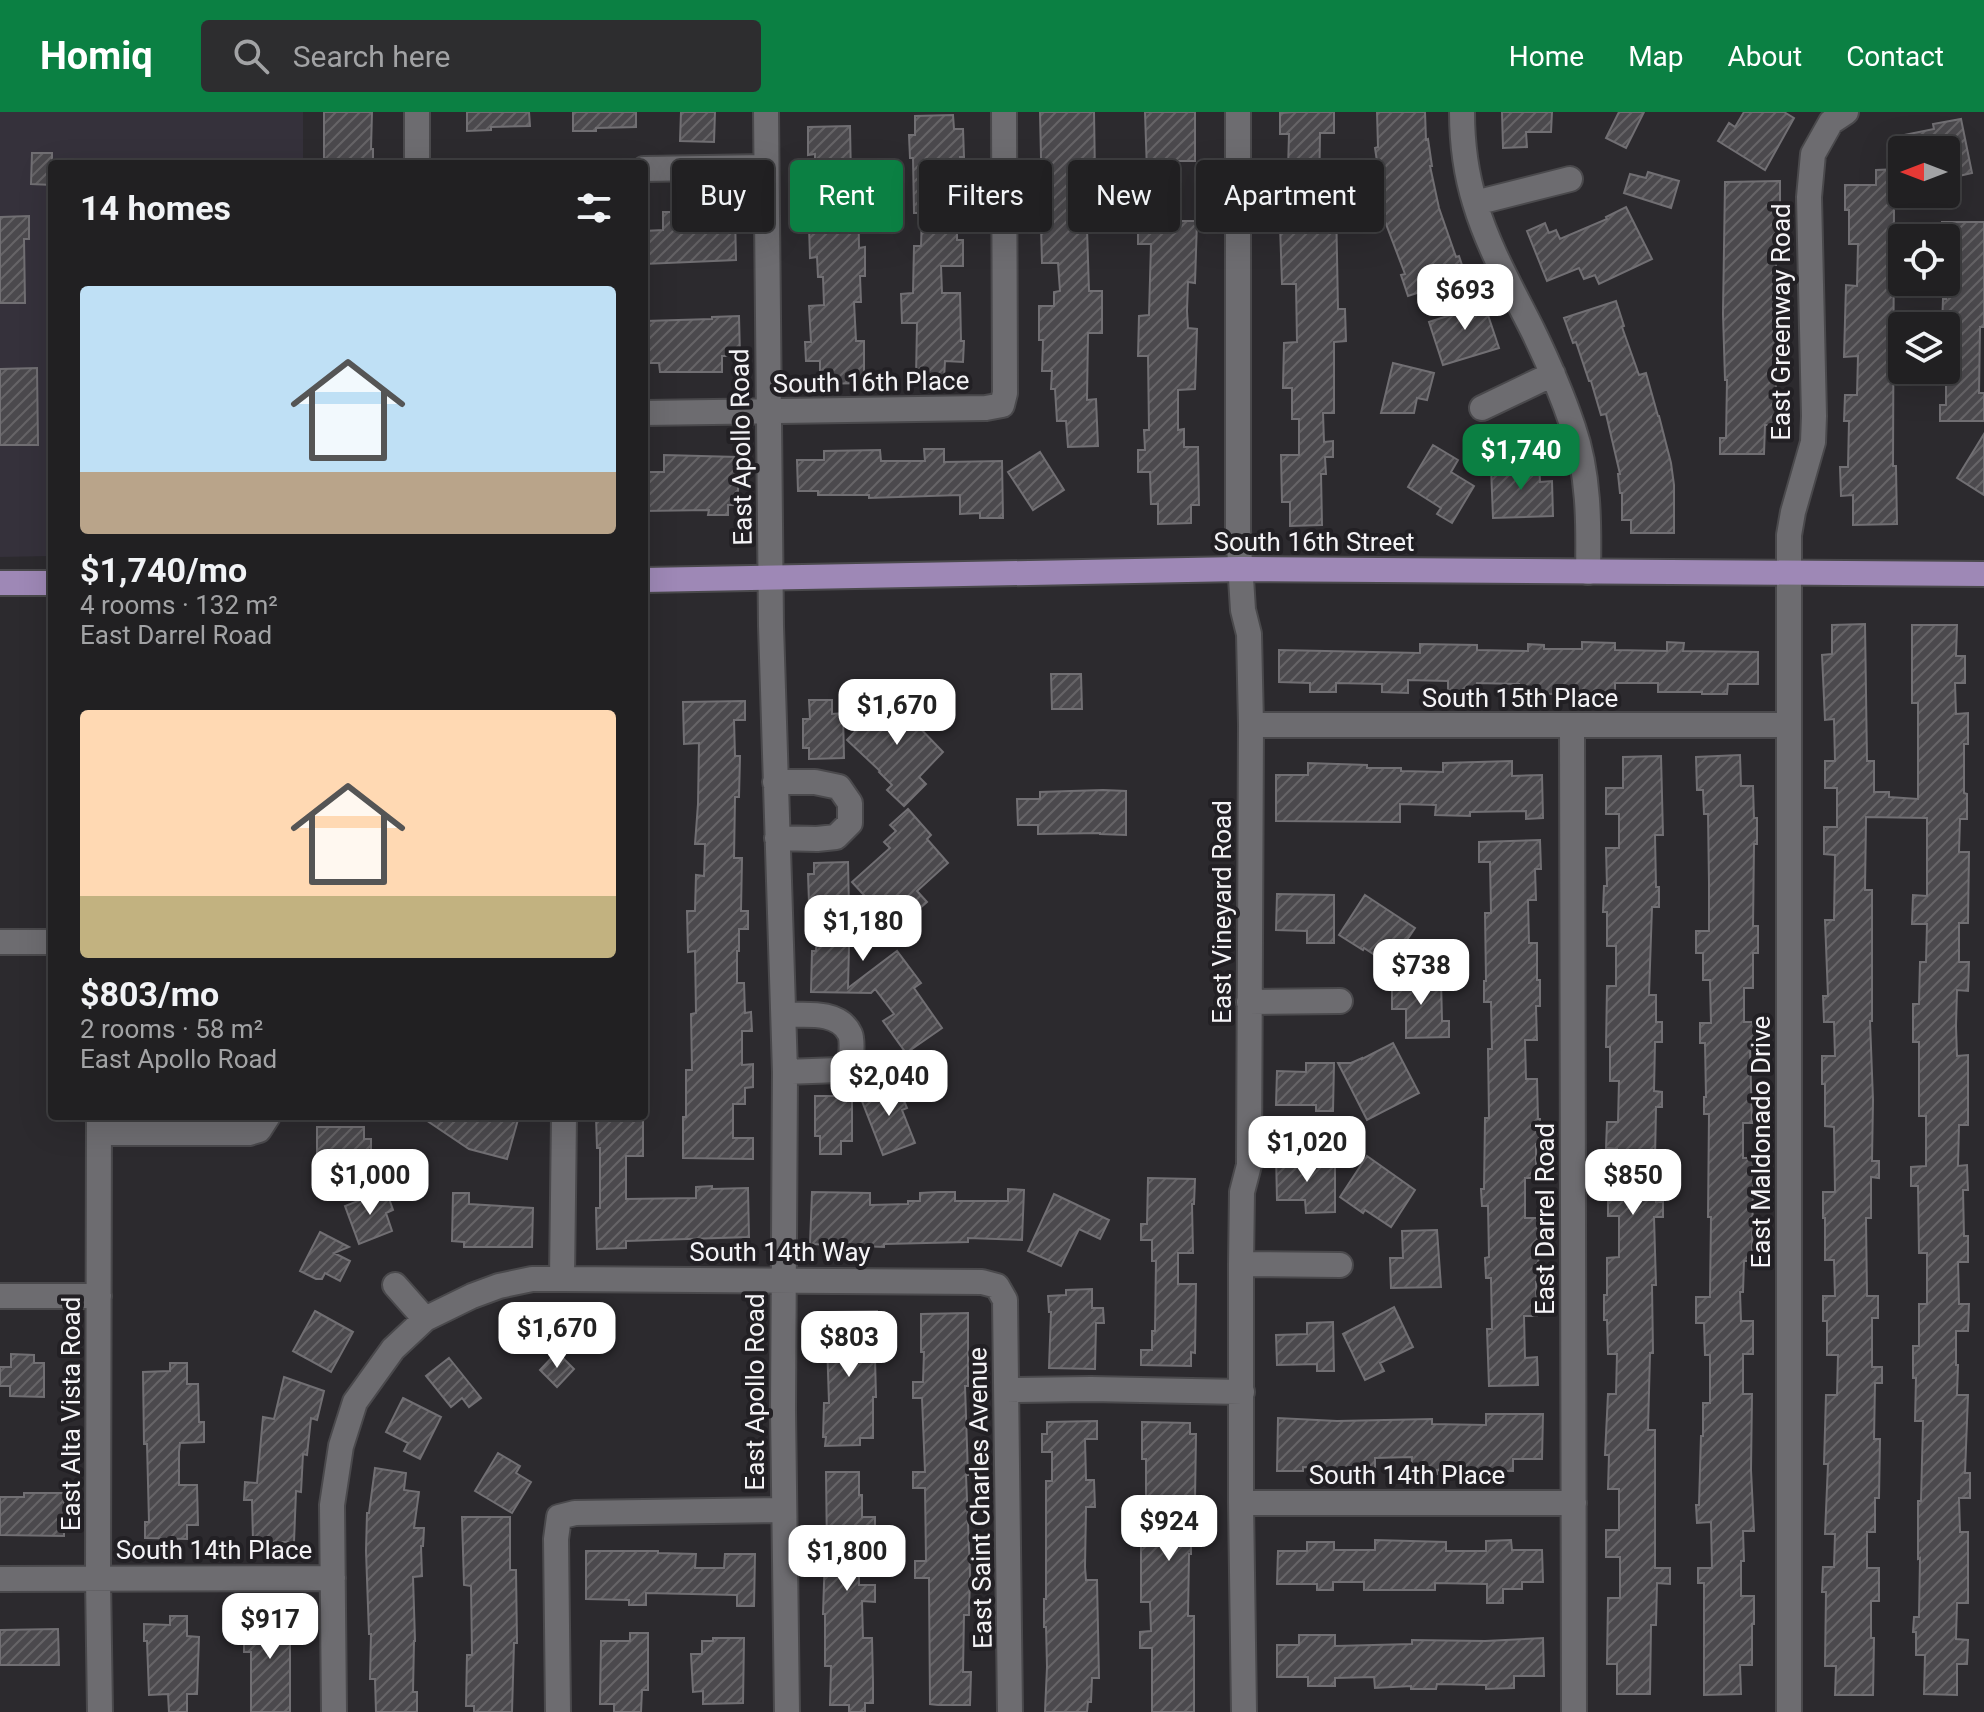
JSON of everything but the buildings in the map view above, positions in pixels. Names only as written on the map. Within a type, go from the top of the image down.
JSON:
[{"type":"main road","name":"South 16th Street","points":[[648,580],[1240,569],[1984,574]]},
{"type":"main road","points":[[0,583],[48,583]]},
{"type":"street","points":[[417,112],[417,160]]},
{"type":"street","name":"East Apollo Road","points":[[766,112],[766,160]]},
{"type":"street","name":"South 16th Place","points":[[648,413],[986,408],[1002,405],[1005,393],[1004,112]]},
{"type":"street","name":"East Vineyard Road","points":[[1238,112],[1238,530],[1243,610],[1249,634],[1251,725],[1249,1165],[1242,1192],[1241,1264],[1244,1712]]},
{"type":"street","points":[[1462,112],[1462,133],[1475,203],[1553,374],[1574,429],[1584,474],[1588,513],[1588,572]]},
{"type":"street","name":"East Greenway Road","points":[[1789,573],[1789,535],[1793,512],[1813,442],[1809,197],[1813,154],[1838,117]]},
{"type":"street","points":[[648,169],[672,169]]},
{"type":"street","points":[[1475,203],[1570,179]]},
{"type":"street","name":"East Apollo Road","points":[[767,232],[770,578],[785,1072],[783,1510],[787,1712]]},
{"type":"street","points":[[1482,408],[1553,374]]},
{"type":"street","name":"East Maldonado Drive","points":[[1789,573],[1789,1712]]},
{"type":"street","name":"South 15th Place","points":[[1251,725],[1789,725]]},
{"type":"street","name":"East Darrel Road","points":[[1572,726],[1574,1712]]},
{"type":"street","points":[[775,782],[815,782],[839,787],[850,803],[850,823],[836,837],[777,838]]},
{"type":"street","points":[[0,942],[48,942]]},
{"type":"street","points":[[1249,1002],[1340,1001]]},
{"type":"street","points":[[784,1015],[821,1015],[840,1021],[851,1035],[851,1060],[839,1070],[785,1072]]},
{"type":"street","points":[[99,1124],[249,1133],[259,1130],[265,1120]]},
{"type":"street","points":[[562,1279],[564,1120]]},
{"type":"street","name":"East Alta Vista Road","points":[[99,1124],[100,1712]]},
{"type":"street","points":[[1241,1264],[1340,1265]]},
{"type":"street","name":"South 14th Way","points":[[334,1712],[332,1505],[341,1446],[355,1402],[393,1349],[425,1319],[472,1296],[532,1279],[982,1282],[997,1286]]},
{"type":"street","points":[[395,1285],[425,1319]]},
{"type":"street","name":"East Saint Charles Avenue","points":[[997,1286],[1005,1300],[1010,1712]]},
{"type":"street","points":[[0,1296],[99,1296]]},
{"type":"street","points":[[1007,1390],[1242,1392]]},
{"type":"street","name":"South 14th Place","points":[[1241,1503],[1574,1503]]},
{"type":"street","points":[[558,1712],[556,1539],[559,1517],[575,1513],[783,1510]]},
{"type":"street","name":"South 14th Place","points":[[0,1579],[333,1578]]},
{"type":"shaded area","points":[[0,112],[303,112],[303,160],[48,160],[48,556],[0,557]]}]
